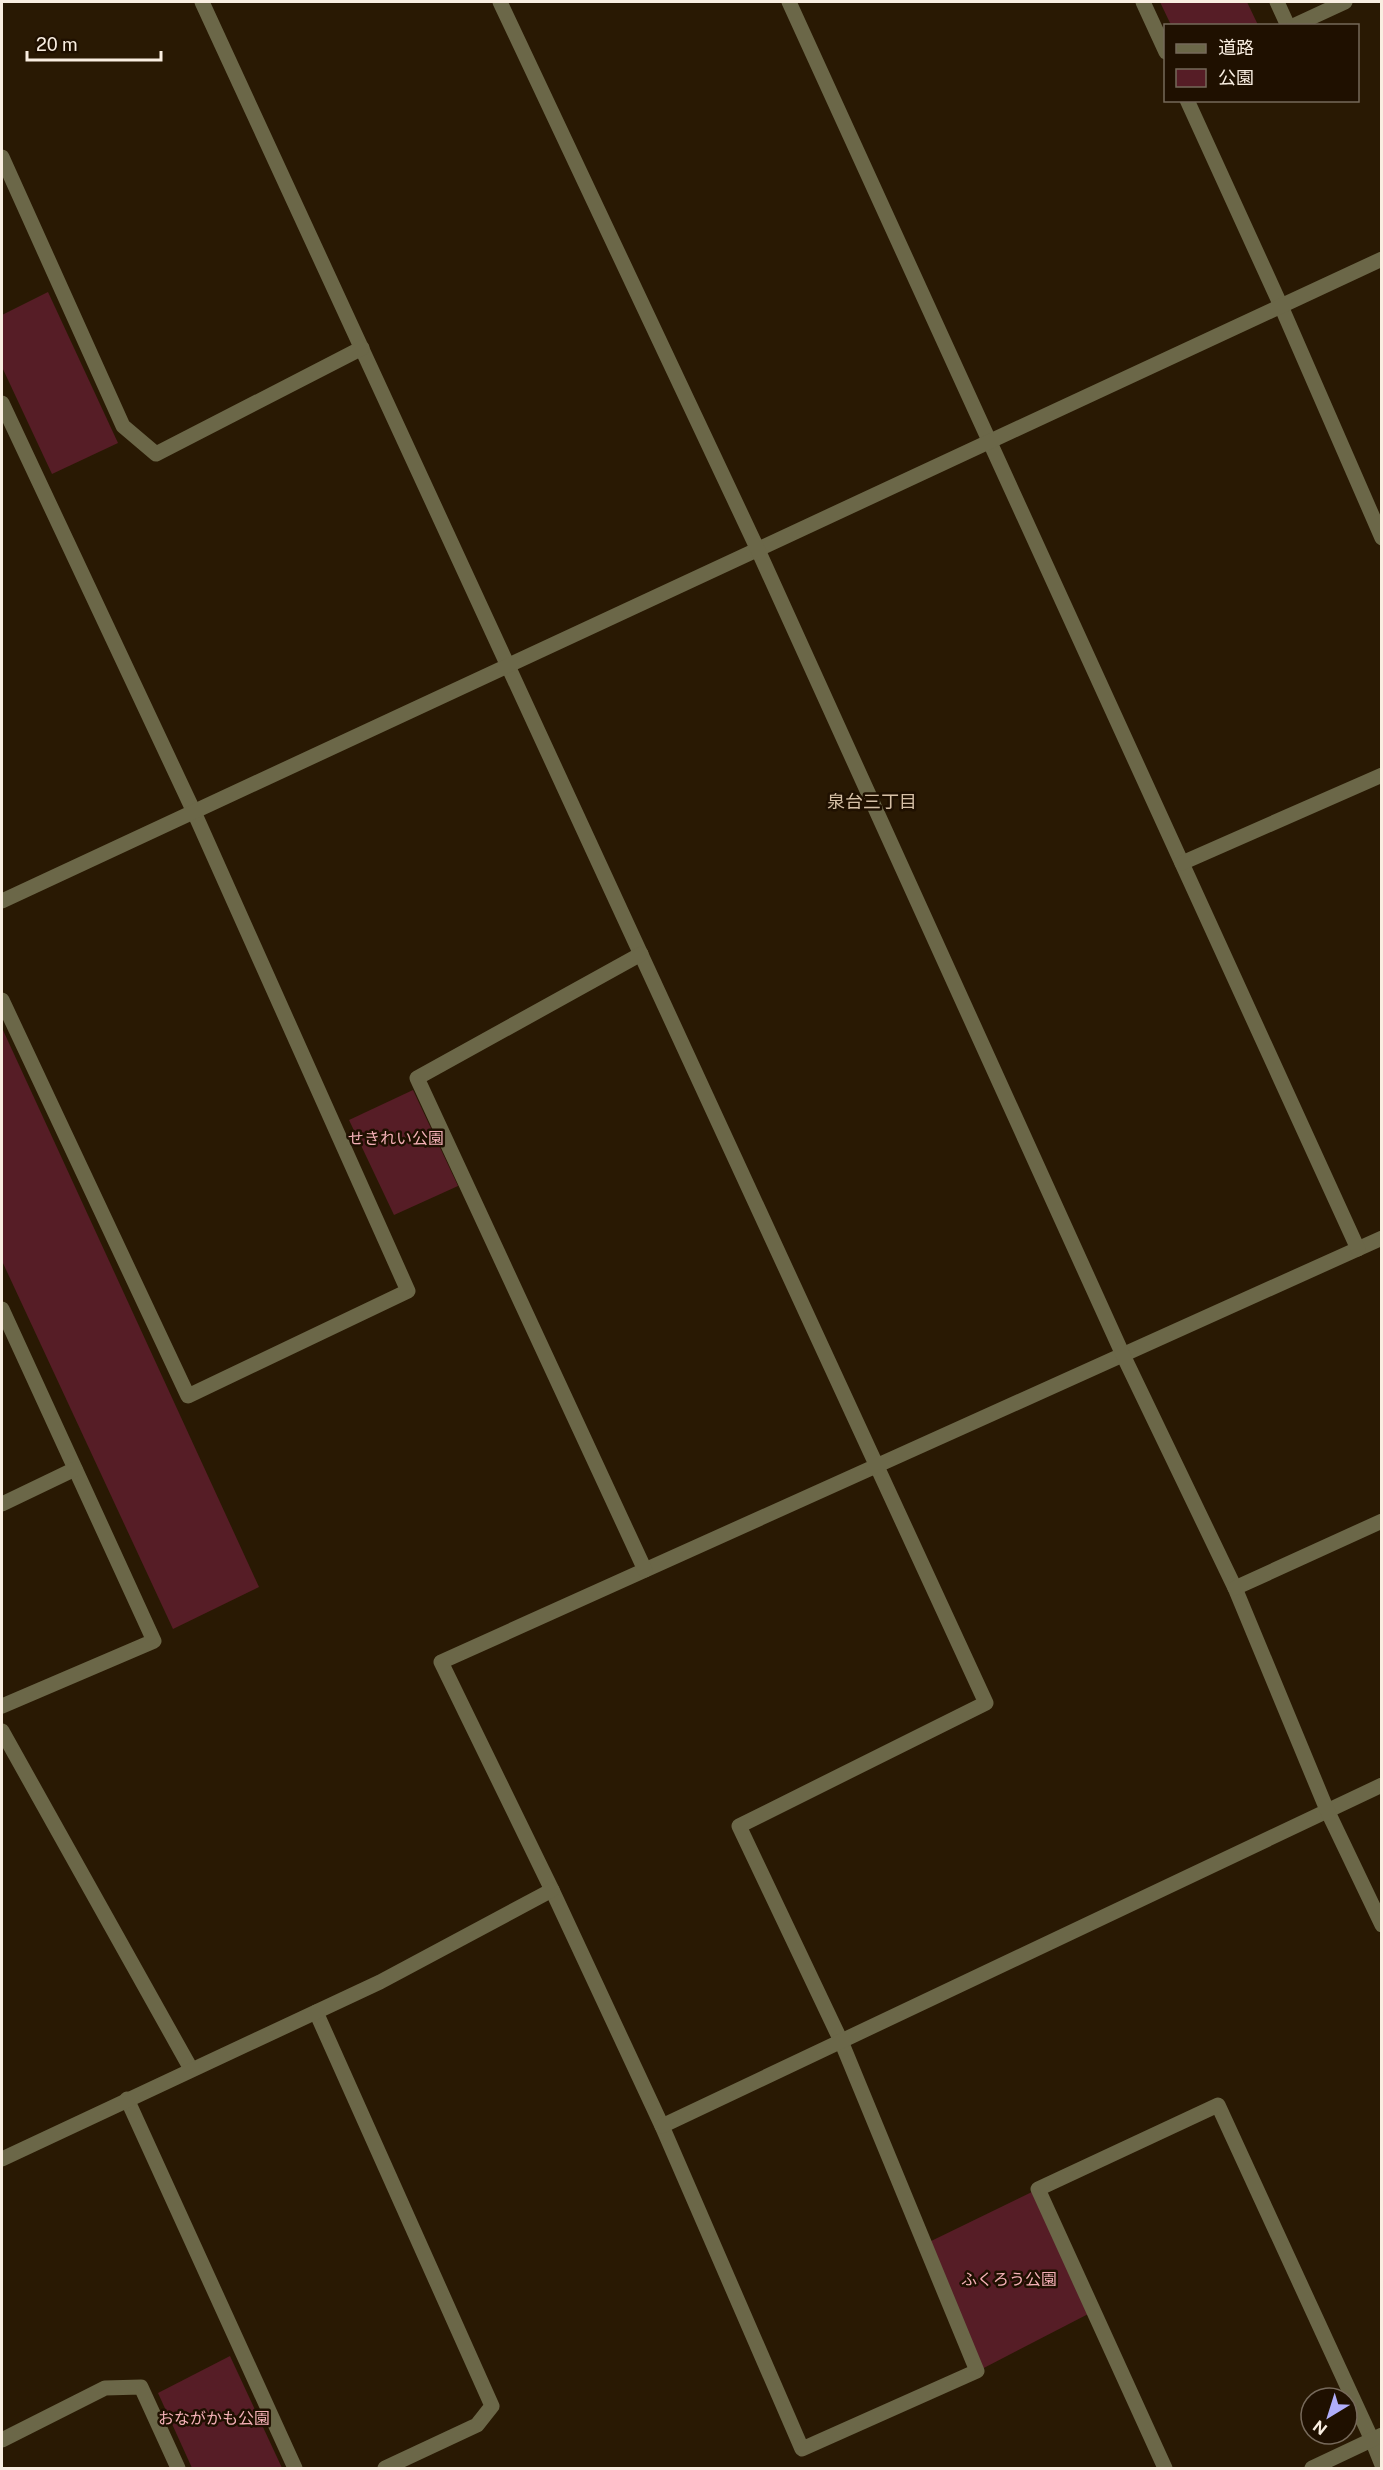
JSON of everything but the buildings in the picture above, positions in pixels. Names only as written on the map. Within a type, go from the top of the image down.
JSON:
[{"type":"street","points":[[202,2],[362,348],[877,1466],[986,1703],[739,1826],[841,2041],[978,2371],[802,2449],[662,2126],[552,1890],[441,1662],[877,1466],[1382,1238]]},
{"type":"street","points":[[500,2],[758,549],[1123,1355],[1235,1587],[1327,1810],[1382,1925]]},
{"type":"street","points":[[1143,2],[1164,48]]},
{"type":"street","points":[[1277,2],[1287,24]]},
{"type":"street","points":[[1297,24],[1345,2]]},
{"type":"street","points":[[795,3],[990,442],[1358,1249]]},
{"type":"street","points":[[1188,102],[1281,306],[1382,538]]},
{"type":"street","points":[[2,157],[123,426],[156,454],[362,348]]},
{"type":"street","points":[[2,901],[1382,259]]},
{"type":"street","points":[[2,403],[194,812],[408,1291],[188,1396],[2,1000]]},
{"type":"street","points":[[1182,863],[1382,775]]},
{"type":"street","points":[[641,954],[417,1078],[645,1570]]},
{"type":"street","points":[[2,1309],[154,1641],[2,1706]]},
{"type":"street","points":[[2,1504],[75,1469]]},
{"type":"street","points":[[1235,1587],[1382,1521]]},
{"type":"street","points":[[2,1731],[190,2069]]},
{"type":"street","points":[[662,2126],[1382,1785]]},
{"type":"street","points":[[2,2159],[380,1982],[552,1890]]},
{"type":"street","points":[[316,2012],[492,2406],[477,2425],[385,2469]]},
{"type":"street","points":[[127,2099],[295,2469]]},
{"type":"street","points":[[1165,2469],[1038,2188],[1218,2105],[1377,2437],[1382,2465]]},
{"type":"street","points":[[2,2440],[105,2388],[141,2387],[178,2469]]},
{"type":"street","points":[[1312,2469],[1377,2437]]},
{"type":"green space","points":[[1160,2],[1247,2],[1258,24],[1171,24]]},
{"type":"green space","points":[[48,292],[118,443],[52,474],[2,367],[2,315]]},
{"type":"green space","points":[[2,1028],[259,1587],[173,1629],[2,1261]]},
{"type":"green space","name":"せきれい公園","points":[[413,1090],[458,1186],[394,1215],[349,1120]]},
{"type":"green space","name":"ふくろう公園","points":[[1038,2189],[1094,2311],[978,2371],[925,2244]]},
{"type":"green space","name":"おながかも公園","points":[[230,2356],[282,2468],[192,2468],[158,2393]]},
{"type":"district","name":"泉台三丁目","points":[[872,801]]}]
